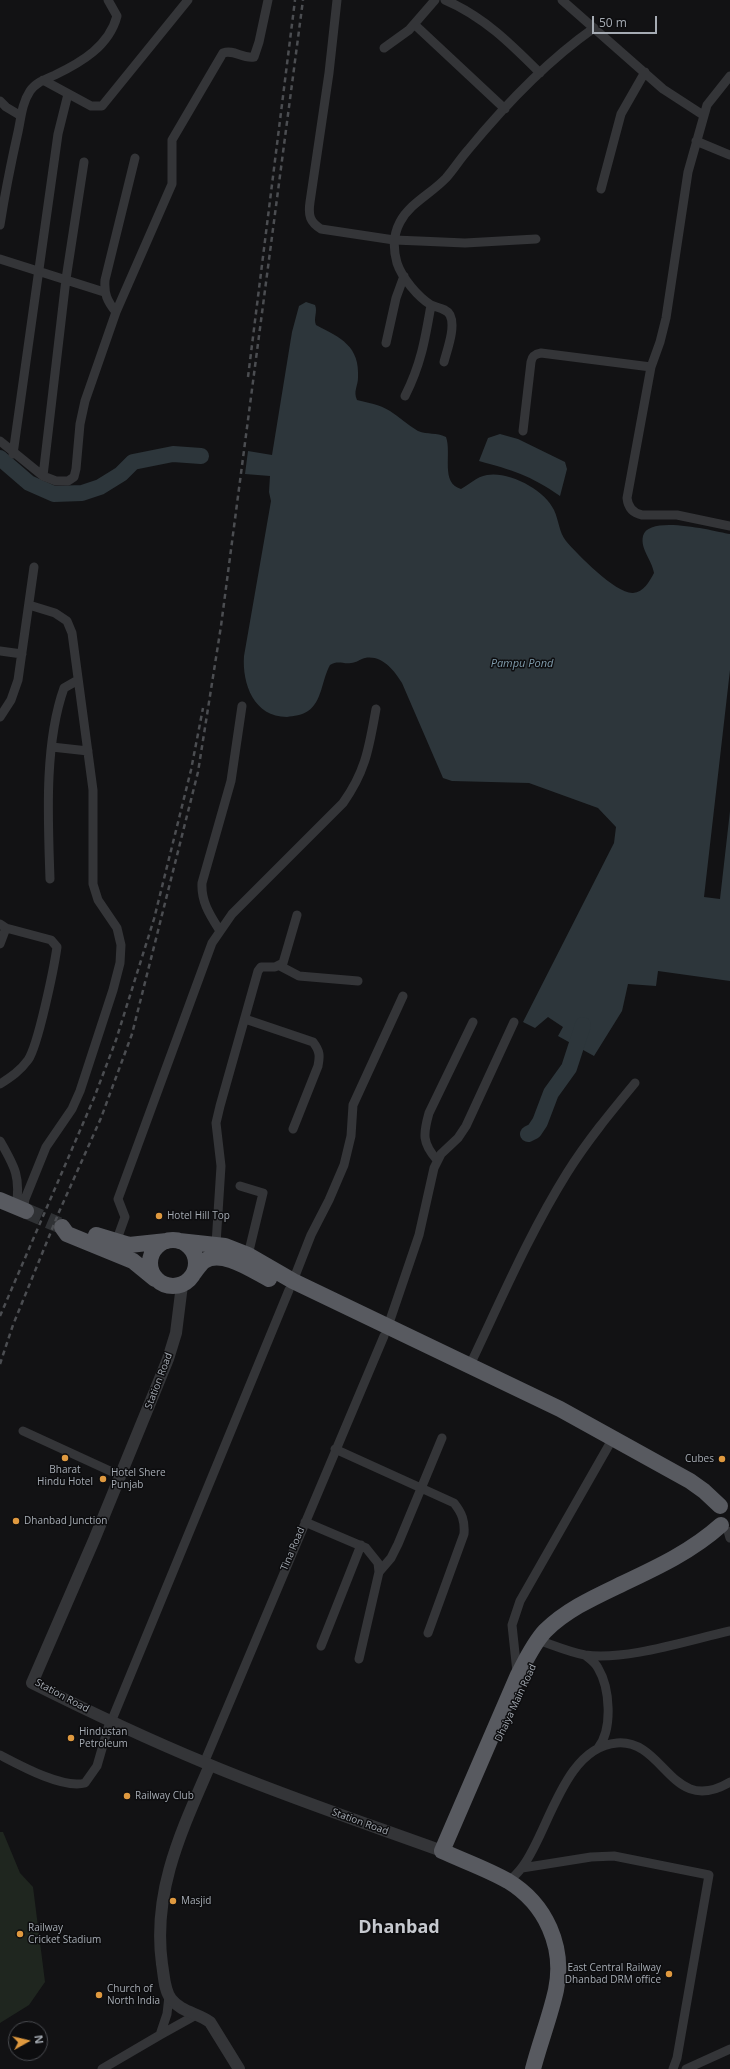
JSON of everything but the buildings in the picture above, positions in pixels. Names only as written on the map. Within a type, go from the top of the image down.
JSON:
[{"type":"highway","points":[[0,1200],[22,1210]]},
{"type":"highway","points":[[291,1286],[248,1255],[216,1244],[174,1241],[129,1245],[70,1226],[61,1226],[67,1234],[138,1264],[159,1282],[170,1286],[182,1285],[187,1282],[207,1259],[225,1259],[291,1286],[386,1331],[470,1365],[617,1439],[690,1481],[704,1490],[725,1521]]},
{"type":"highway","points":[[159,1282],[152,1273],[150,1267],[151,1256],[158,1246],[174,1241],[192,1251],[196,1262],[194,1273]]},
{"type":"highway","points":[[386,1331],[448,1365],[609,1445],[687,1490],[699,1498],[725,1521]]},
{"type":"highway","name":"Dhaiya Main Road","points":[[447,1853],[525,1680],[552,1625],[595,1597],[694,1548],[725,1521]]},
{"type":"highway","name":"Dhaiya Main Road","points":[[447,1853],[518,1675],[543,1642]]},
{"type":"highway","points":[[447,1853],[509,1882],[526,1895],[546,1918],[552,1932],[557,1949],[558,1968],[556,1988],[550,2015],[533,2069]]},
{"type":"street","points":[[0,224],[9,172],[24,103],[30,92],[43,80],[68,68],[104,43],[114,29],[117,16],[108,0]]},
{"type":"street","points":[[43,80],[92,106],[102,106],[188,0]]},
{"type":"street","points":[[0,442],[13,454],[43,476],[56,481],[68,481],[74,477],[80,424],[85,401],[116,312],[172,184],[171,149],[176,131],[223,53],[228,51],[248,58],[254,56],[259,42],[268,0]]},
{"type":"street","points":[[337,0],[329,73],[308,214],[313,224],[322,229],[394,240],[465,243],[536,239]]},
{"type":"street","points":[[384,48],[414,24],[436,0]]},
{"type":"street","points":[[445,0],[465,8],[486,23],[510,43],[540,73]]},
{"type":"street","points":[[562,0],[663,89],[703,115]]},
{"type":"street","points":[[414,24],[505,109]]},
{"type":"street","points":[[444,362],[451,330],[450,315],[446,311],[431,305],[416,291],[404,276],[398,265],[394,240],[397,228],[407,213],[446,178],[468,150],[540,73],[578,39],[594,28]]},
{"type":"street","points":[[601,189],[621,114],[645,72]]},
{"type":"street","points":[[730,76],[709,101],[703,115],[696,141],[685,186],[662,334],[651,367],[627,492],[629,507],[636,514],[642,516],[677,515],[730,526]]},
{"type":"street","points":[[13,454],[58,134],[68,94]]},
{"type":"street","points":[[0,101],[6,107],[21,116]]},
{"type":"street","points":[[696,141],[730,155]]},
{"type":"street","points":[[116,312],[108,303],[104,292],[105,280],[134,158]]},
{"type":"street","points":[[43,476],[66,279],[84,162]]},
{"type":"street","points":[[0,259],[104,292]]},
{"type":"street","points":[[386,343],[397,292],[404,276]]},
{"type":"street","points":[[405,396],[417,371],[421,358],[431,305]]},
{"type":"street","points":[[523,431],[531,362],[535,354],[541,353],[651,367]]},
{"type":"street","points":[[0,717],[11,700],[18,680],[34,568]]},
{"type":"street","points":[[22,1210],[24,1200],[46,1147],[72,1109],[80,1091],[114,990],[120,962],[121,945],[117,928],[98,900],[92,884],[94,818],[88,751],[72,633],[67,621],[55,613],[29,605]]},
{"type":"street","points":[[0,651],[22,654]]},
{"type":"street","points":[[50,879],[49,790],[52,747],[60,698],[64,688],[78,680]]},
{"type":"street","points":[[220,931],[204,904],[202,884],[230,781],[242,706]]},
{"type":"street","points":[[116,1242],[125,1217],[118,1199],[183,1026],[212,943],[232,914],[343,803],[356,785],[369,748],[376,709]]},
{"type":"street","points":[[52,747],[88,751]]},
{"type":"street","points":[[280,966],[283,963],[297,915]]},
{"type":"street","points":[[0,944],[3,926],[52,940],[57,947],[37,1038],[29,1059],[18,1073],[0,1084]]},
{"type":"street","points":[[216,1244],[221,1166],[216,1123],[258,971],[261,967],[280,966],[299,976],[358,981]]},
{"type":"street","points":[[0,1755],[46,1776],[72,1784],[85,1784],[97,1766],[110,1722],[311,1235],[341,1172],[352,1136],[353,1105],[403,996]]},
{"type":"street","points":[[245,1019],[314,1042],[318,1048],[320,1056],[318,1066],[293,1129]]},
{"type":"street","points":[[473,1022],[429,1113],[425,1127],[424,1137],[428,1150],[438,1160],[446,1147],[458,1138],[466,1126],[514,1022]]},
{"type":"street","points":[[470,1365],[516,1268],[567,1173],[599,1127],[635,1083]]},
{"type":"street","points":[[0,1141],[15,1170],[22,1210]]},
{"type":"street","name":"Tina Road","points":[[207,1764],[335,1449],[386,1331],[419,1235],[438,1160]]},
{"type":"street","points":[[240,1186],[263,1194],[248,1255]]},
{"type":"street","name":"Station Road","points":[[182,1285],[176,1333],[168,1359],[121,1476],[32,1683],[110,1722],[207,1764],[300,1801],[447,1853]]},
{"type":"street","points":[[23,1431],[121,1476]]},
{"type":"street","points":[[379,1572],[391,1558],[398,1544],[442,1438]]},
{"type":"street","points":[[518,1675],[512,1625],[520,1601],[609,1445]]},
{"type":"street","points":[[335,1449],[454,1503],[461,1512],[465,1522],[464,1534],[428,1633]]},
{"type":"street","points":[[305,1522],[361,1545],[373,1554],[378,1563],[379,1572],[359,1659]]},
{"type":"street","points":[[321,1646],[361,1545]]},
{"type":"street","points":[[543,1642],[585,1655],[626,1654],[730,1631]]},
{"type":"street","points":[[509,1882],[522,1868],[570,1774],[603,1742],[607,1730],[607,1701],[598,1668],[585,1655]]},
{"type":"street","points":[[597,1749],[617,1743],[632,1745],[657,1761],[682,1786],[690,1789],[712,1789],[730,1782]]},
{"type":"street","points":[[160,2035],[167,2014],[169,1996],[161,1958],[159,1928],[161,1903],[176,1848],[207,1764]]},
{"type":"street","points":[[522,1868],[591,1857],[614,1856],[709,1875],[677,2058],[673,2069]]},
{"type":"street","points":[[169,1996],[178,2006],[210,2022],[239,2069]]},
{"type":"street","points":[[102,2069],[196,2015]]},
{"type":"street","points":[[686,2069],[730,2049]]},
{"type":"shaded area","name":"Railway Cricket Stadium","points":[[0,1832],[3,1832],[20,1873],[33,1887],[45,1982],[29,2005],[0,2023]]},
{"type":"water","name":"Pampu Pond","points":[[306,302],[315,305],[316,325],[341,339],[347,344],[356,358],[358,367],[358,381],[355,394],[357,400],[378,405],[386,409],[418,431],[446,437],[448,444],[448,467],[451,481],[455,486],[461,489],[480,477],[496,475],[515,479],[535,489],[543,496],[554,510],[562,534],[566,541],[597,572],[626,592],[633,593],[643,589],[654,573],[643,545],[643,536],[648,529],[656,526],[669,525],[730,534],[730,670],[704,897],[720,899],[730,811],[730,981],[658,971],[656,986],[628,984],[622,1011],[594,1056],[558,1036],[563,1027],[548,1017],[535,1028],[523,1022],[614,843],[616,827],[598,808],[529,783],[452,781],[443,778],[402,683],[387,664],[377,659],[365,658],[353,663],[338,662],[330,665],[319,696],[313,707],[298,715],[287,717],[276,716],[266,711],[258,705],[248,688],[245,677],[244,656],[271,501],[269,492],[270,476],[245,474],[248,451],[272,455],[292,332],[299,306]]},
{"type":"water","points":[[500,434],[518,439],[565,462],[567,469],[560,496],[521,474],[479,461],[488,438]]},
{"type":"waterway","points":[[0,458],[29,483],[54,494],[82,493],[100,487],[121,474],[133,462],[173,454],[201,456]]},
{"type":"waterway","points":[[528,1134],[534,1131],[540,1122],[551,1093],[569,1068],[583,1025]]},
{"type":"tunnel","points":[[26,1211],[59,1225]]},
{"type":"railway","points":[[248,377],[295,0]]},
{"type":"railway","points":[[0,1364],[13,1325],[59,1212],[101,1118],[132,1034],[198,772],[221,626],[303,0]]},
{"type":"railway","points":[[0,1316],[94,1098],[116,1040],[154,919],[191,770],[203,708]]},
{"type":"place","name":"Hotel Hill Top","points":[[159,1216]]},
{"type":"place","name":"Bharat Hindu Hotel","points":[[65,1458]]},
{"type":"place","name":"Cubes","points":[[722,1459]]},
{"type":"place","name":"Hotel Shere Punjab","points":[[103,1479]]},
{"type":"place","name":"Dhanbad Junction","points":[[16,1521]]},
{"type":"place","name":"Hindustan Petroleum","points":[[71,1738]]},
{"type":"place","name":"Railway Club","points":[[127,1796]]},
{"type":"place","name":"Masjid","points":[[173,1901]]},
{"type":"place","name":"Railway Cricket Stadium","points":[[20,1934]]},
{"type":"place","name":"East Central Railway Dhanbad DRM office","points":[[669,1974]]},
{"type":"place","name":"Church of North India","points":[[99,1995]]},
{"type":"district","name":"Dhanbad","points":[[399,1928]]}]
